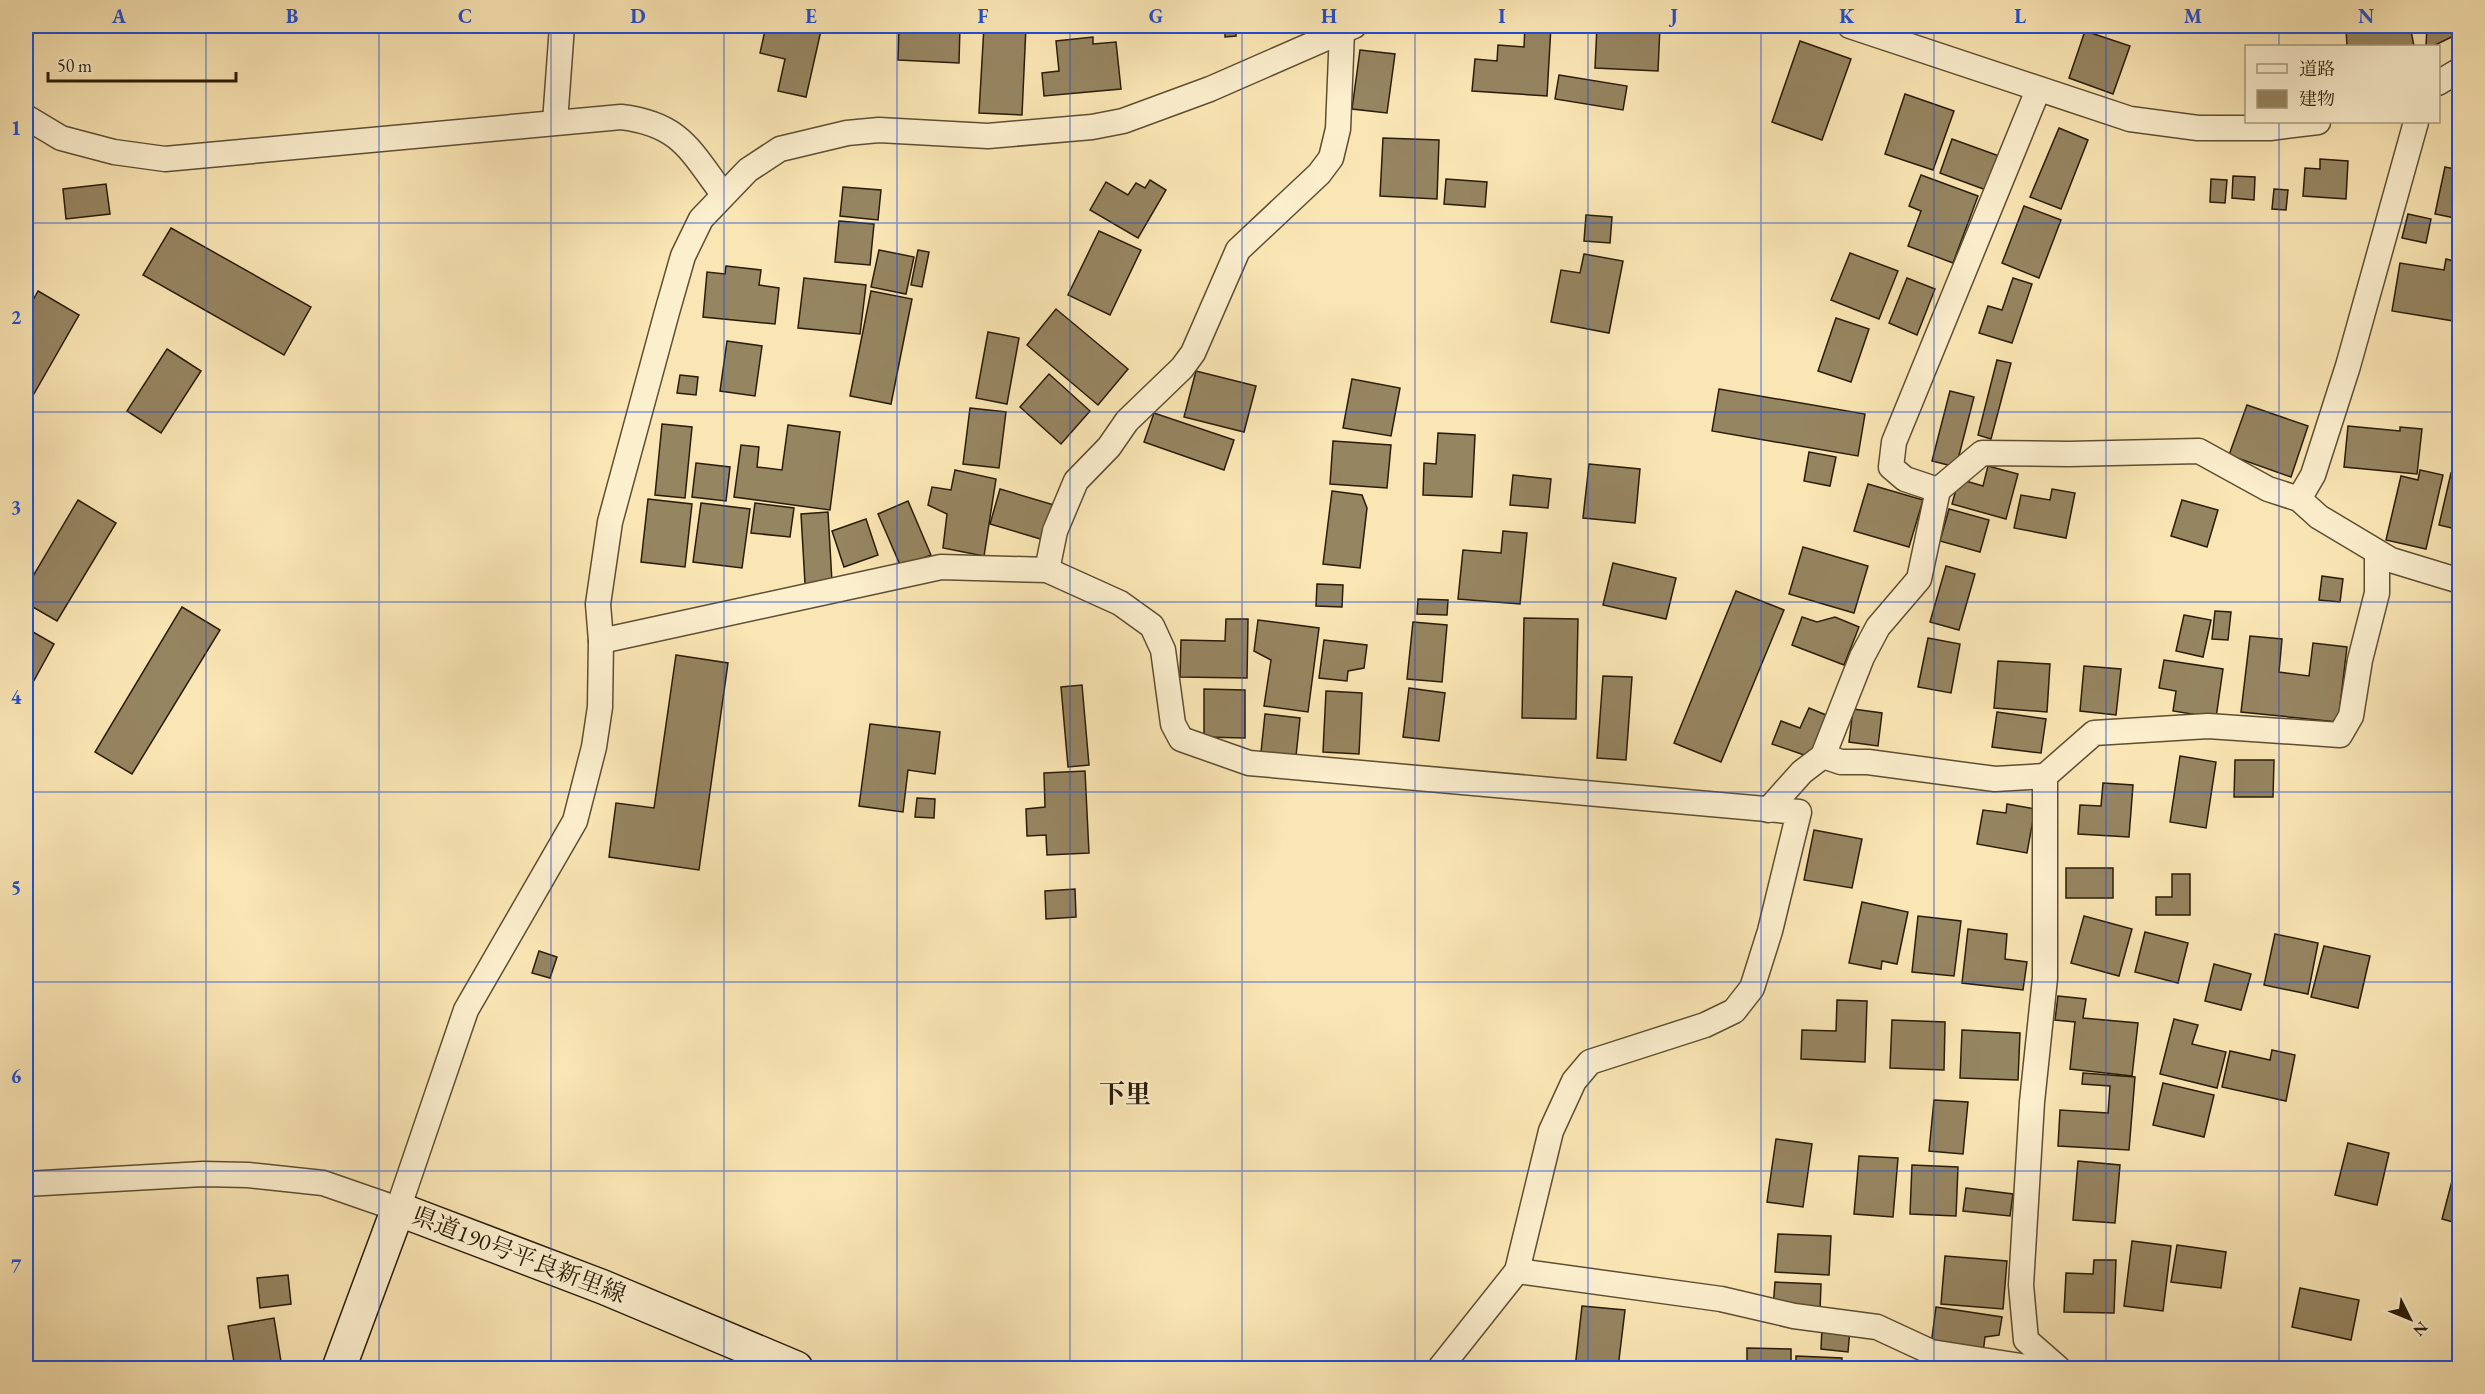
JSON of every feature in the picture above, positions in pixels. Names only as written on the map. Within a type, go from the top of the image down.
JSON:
[{"type":"main road","name":"県道190号平良新里線","points":[[339,1368],[398,1209],[603,1287],[796,1368]]},
{"type":"street","points":[[555,122],[562,26]]},
{"type":"street","points":[[1850,26],[2038,90],[2130,118],[2198,128],[2270,128],[2310,123]]},
{"type":"street","points":[[26,1184],[203,1174],[248,1175],[323,1183],[398,1209],[466,1010],[575,821],[594,747],[600,707],[601,641],[598,604],[610,522],[635,427],[683,256],[701,219],[748,170],[780,149],[848,133],[879,130],[988,136],[1092,127],[1123,121],[1210,89],[1348,28],[1338,129],[1331,158],[1319,174],[1238,250],[1193,353],[1182,368],[1127,421],[1109,447],[1076,482],[1055,531],[1047,570]]},
{"type":"street","points":[[2440,82],[2460,70]]},
{"type":"street","points":[[1938,490],[1905,479],[1891,467],[1894,442],[2038,90]]},
{"type":"street","points":[[26,117],[61,138],[114,152],[165,159],[621,117],[647,120],[674,133],[723,194]]},
{"type":"street","points":[[2299,499],[2313,475],[2348,366],[2416,123]]},
{"type":"street","points":[[1768,810],[1802,772],[1823,756],[1863,657],[1878,627],[1919,579],[1938,490],[1982,453],[2069,454],[2199,451],[2268,489],[2299,499],[2319,517],[2391,560],[2460,581]]},
{"type":"street","points":[[1823,756],[1841,762],[1868,762],[1995,779],[2045,776],[2094,733],[2208,726],[2340,735],[2351,716],[2360,660],[2377,593],[2377,553]]},
{"type":"street","points":[[601,641],[941,567],[1047,570],[1120,603],[1152,626],[1163,650],[1173,724],[1181,739],[1198,747],[1249,763],[1799,812],[1770,932],[1752,988],[1734,1011],[1705,1025],[1590,1062],[1574,1081],[1551,1131],[1517,1271],[1440,1368]]},
{"type":"street","points":[[2045,776],[2045,978],[2032,1102],[2021,1285],[2026,1340],[2058,1368]]},
{"type":"street","points":[[1517,1271],[1721,1299],[1794,1316],[1877,1327],[1930,1352],[2033,1368]]},
{"type":"building","points":[[766,26],[822,26],[806,97],[778,91],[785,59],[760,53]]},
{"type":"building","points":[[899,26],[960,26],[959,63],[898,60]]},
{"type":"building","points":[[984,26],[1026,26],[1022,115],[979,113]]},
{"type":"building","points":[[1076,26],[1103,26],[1104,32],[1076,33]]},
{"type":"building","points":[[1225,26],[1236,26],[1236,36],[1225,37]]},
{"type":"building","points":[[1525,26],[1551,26],[1547,96],[1472,91],[1475,59],[1497,61],[1498,45],[1524,47]]},
{"type":"building","points":[[1597,26],[1660,26],[1658,71],[1595,68]]},
{"type":"building","points":[[2100,26],[2128,26],[2125,33]]},
{"type":"building","points":[[2427,26],[2460,26],[2460,33],[2435,45],[2426,45]]},
{"type":"building","points":[[2346,30],[2411,31],[2414,45],[2347,45]]},
{"type":"building","points":[[2085,31],[2130,46],[2113,94],[2069,78]]},
{"type":"building","points":[[1093,37],[1093,44],[1116,42],[1121,89],[1044,96],[1042,73],[1059,71],[1056,41]]},
{"type":"building","points":[[1800,41],[1851,59],[1822,140],[1772,122]]},
{"type":"building","points":[[1360,50],[1395,54],[1387,113],[1352,109]]},
{"type":"building","points":[[1559,75],[1627,86],[1623,110],[1555,99]]},
{"type":"building","points":[[1905,94],[1954,111],[1933,170],[1885,154]]},
{"type":"building","points":[[2059,128],[2088,140],[2061,209],[2030,197]]},
{"type":"building","points":[[1383,138],[1439,140],[1437,199],[1380,196]]},
{"type":"building","points":[[1952,139],[1999,156],[1986,190],[1940,173]]},
{"type":"building","points":[[2320,159],[2348,161],[2346,199],[2303,196],[2305,168],[2320,169]]},
{"type":"building","points":[[2445,167],[2460,170],[2460,219],[2435,214]]},
{"type":"building","points":[[1921,175],[1978,196],[1953,263],[1908,246],[1921,211],[1909,206]]},
{"type":"building","points":[[2233,176],[2255,177],[2254,200],[2232,198]]},
{"type":"building","points":[[1446,179],[1487,182],[1485,207],[1444,204]]},
{"type":"building","points":[[2211,179],[2227,180],[2225,203],[2210,202]]},
{"type":"building","points":[[1150,180],[1166,190],[1138,238],[1090,210],[1106,182],[1128,195],[1136,183],[1145,188]]},
{"type":"building","points":[[106,184],[110,214],[66,219],[63,189]]},
{"type":"building","points":[[843,187],[881,190],[878,220],[840,216]]},
{"type":"building","points":[[2274,189],[2288,190],[2286,210],[2272,209]]},
{"type":"building","points":[[2024,206],[2061,220],[2039,278],[2002,263]]},
{"type":"building","points":[[2408,214],[2431,219],[2426,243],[2402,238]]},
{"type":"building","points":[[1586,215],[1612,217],[1610,243],[1584,241]]},
{"type":"building","points":[[839,221],[874,224],[870,265],[835,262]]},
{"type":"building","points":[[171,228],[311,307],[284,355],[143,275]]},
{"type":"building","points":[[1099,231],[1141,250],[1110,315],[1068,295]]},
{"type":"building","points":[[2460,249],[2460,322],[2392,311],[2400,263],[2444,270],[2446,259],[2457,262]]},
{"type":"building","points":[[879,250],[914,257],[906,294],[871,287]]},
{"type":"building","points":[[918,250],[929,252],[922,287],[911,285]]},
{"type":"building","points":[[1850,253],[1898,271],[1879,319],[1831,300]]},
{"type":"building","points":[[1584,254],[1623,261],[1609,333],[1551,322],[1561,270],[1580,273]]},
{"type":"building","points":[[726,266],[761,270],[759,285],[779,288],[775,324],[703,317],[707,272],[725,274]]},
{"type":"building","points":[[804,278],[866,285],[860,334],[798,328]]},
{"type":"building","points":[[1907,278],[1935,289],[1917,335],[1889,323]]},
{"type":"building","points":[[2013,278],[2032,284],[2012,343],[1979,333],[1988,306],[2002,310]]},
{"type":"building","points":[[38,291],[79,315],[27,406],[26,313]]},
{"type":"building","points":[[871,291],[912,299],[891,404],[850,396]]},
{"type":"building","points":[[1056,309],[1128,369],[1098,405],[1027,345]]},
{"type":"building","points":[[1836,318],[1869,329],[1851,382],[1818,371]]},
{"type":"building","points":[[988,332],[1019,338],[1007,404],[976,398]]},
{"type":"building","points":[[727,341],[762,346],[755,396],[720,391]]},
{"type":"building","points":[[167,349],[201,371],[161,433],[127,411]]},
{"type":"building","points":[[1997,360],[2011,363],[1991,439],[1978,435]]},
{"type":"building","points":[[1196,371],[1256,386],[1244,432],[1184,417]]},
{"type":"building","points":[[1049,374],[1090,411],[1061,444],[1020,407]]},
{"type":"building","points":[[680,375],[698,377],[696,395],[677,393]]},
{"type":"building","points":[[1352,379],[1400,388],[1391,436],[1343,428]]},
{"type":"building","points":[[1719,389],[1865,414],[1858,456],[1712,431]]},
{"type":"building","points":[[1950,391],[1974,397],[1956,467],[1932,461]]},
{"type":"building","points":[[2247,405],[2308,426],[2291,477],[2229,455]]},
{"type":"building","points":[[970,408],[1006,412],[999,468],[963,464]]},
{"type":"building","points":[[1154,413],[1234,440],[1224,470],[1144,442]]},
{"type":"building","points":[[662,424],[692,427],[685,498],[655,495]]},
{"type":"building","points":[[788,425],[840,432],[830,510],[734,497],[741,445],[759,447],[757,467],[782,470]]},
{"type":"building","points":[[2348,426],[2400,431],[2400,427],[2422,429],[2417,474],[2344,467]]},
{"type":"building","points":[[1438,433],[1475,435],[1472,497],[1423,495],[1424,463],[1436,464]]},
{"type":"building","points":[[1333,441],[1391,445],[1387,488],[1330,484]]},
{"type":"building","points":[[1809,452],[1836,457],[1830,486],[1804,481]]},
{"type":"building","points":[[696,463],[730,467],[726,501],[692,497]]},
{"type":"building","points":[[1589,464],[1640,469],[1635,523],[1583,518]]},
{"type":"building","points":[[1988,466],[2018,474],[2006,519],[1952,504],[1959,479],[1983,486]]},
{"type":"building","points":[[955,470],[996,479],[984,556],[943,548],[947,514],[928,505],[932,487],[951,490]]},
{"type":"building","points":[[2420,470],[2443,475],[2426,549],[2386,540],[2401,476],[2418,480]]},
{"type":"building","points":[[2451,473],[2460,475],[2460,530],[2439,525]]},
{"type":"building","points":[[1513,475],[1551,479],[1548,508],[1510,505]]},
{"type":"building","points":[[1868,484],[1923,500],[1909,547],[1854,531]]},
{"type":"building","points":[[1000,489],[1054,505],[1044,540],[990,524]]},
{"type":"building","points":[[2052,489],[2075,493],[2066,538],[2014,528],[2021,495],[2050,500]]},
{"type":"building","points":[[1332,491],[1362,495],[1367,508],[1360,568],[1323,564]]},
{"type":"building","points":[[648,499],[692,504],[685,567],[641,562]]},
{"type":"building","points":[[78,500],[116,523],[57,621],[26,603],[26,588]]},
{"type":"building","points":[[2182,500],[2218,510],[2207,547],[2171,536]]},
{"type":"building","points":[[908,501],[931,555],[901,567],[878,514]]},
{"type":"building","points":[[701,503],[750,509],[742,568],[693,562]]},
{"type":"building","points":[[755,503],[794,508],[790,537],[751,533]]},
{"type":"building","points":[[1949,509],[1989,520],[1980,552],[1940,541]]},
{"type":"building","points":[[828,512],[832,582],[805,584],[801,514]]},
{"type":"building","points":[[866,519],[878,555],[844,567],[832,531]]},
{"type":"building","points":[[1503,531],[1527,533],[1520,604],[1458,599],[1463,550],[1501,553]]},
{"type":"building","points":[[1803,547],[1868,566],[1854,613],[1789,594]]},
{"type":"building","points":[[1613,563],[1676,578],[1666,619],[1603,605]]},
{"type":"building","points":[[1946,566],[1975,574],[1959,630],[1930,622]]},
{"type":"building","points":[[2322,576],[2343,579],[2340,602],[2319,600]]},
{"type":"building","points":[[1317,584],[1343,585],[1342,607],[1316,606]]},
{"type":"building","points":[[1736,591],[1784,610],[1721,762],[1674,743]]},
{"type":"building","points":[[1418,599],[1448,600],[1447,615],[1417,614]]},
{"type":"building","points":[[182,607],[220,630],[132,774],[95,752]]},
{"type":"building","points":[[2215,611],[2231,612],[2228,640],[2212,639]]},
{"type":"building","points":[[2184,615],[2211,620],[2203,657],[2176,651]]},
{"type":"building","points":[[1802,617],[1817,622],[1835,617],[1859,627],[1844,665],[1792,645]]},
{"type":"building","points":[[1524,618],[1578,619],[1576,719],[1522,718]]},
{"type":"building","points":[[1226,619],[1248,619],[1247,678],[1180,677],[1181,640],[1225,641]]},
{"type":"building","points":[[1258,620],[1319,628],[1308,712],[1264,706],[1271,660],[1254,651]]},
{"type":"building","points":[[1413,622],[1447,625],[1442,682],[1407,679]]},
{"type":"building","points":[[26,628],[54,644],[26,695]]},
{"type":"building","points":[[2250,636],[2282,639],[2279,672],[2309,676],[2313,643],[2347,647],[2338,722],[2241,712]]},
{"type":"building","points":[[1928,638],[1960,644],[1951,693],[1918,687]]},
{"type":"building","points":[[1324,640],[1367,645],[1364,668],[1348,671],[1347,681],[1319,678]]},
{"type":"building","points":[[676,655],[728,663],[699,870],[609,857],[616,803],[654,808]]},
{"type":"building","points":[[2164,660],[2223,669],[2216,718],[2173,711],[2176,691],[2159,688]]},
{"type":"building","points":[[1998,661],[2050,664],[2047,712],[1994,708]]},
{"type":"building","points":[[2084,666],[2121,669],[2116,715],[2080,711]]},
{"type":"building","points":[[1603,676],[1632,677],[1626,760],[1597,758]]},
{"type":"building","points":[[1082,685],[1089,765],[1068,767],[1061,687]]},
{"type":"building","points":[[1409,688],[1445,693],[1439,741],[1403,737]]},
{"type":"building","points":[[1204,689],[1245,690],[1245,738],[1204,737]]},
{"type":"building","points":[[1326,691],[1362,693],[1359,754],[1323,752]]},
{"type":"building","points":[[1809,708],[1831,717],[1813,758],[1772,744],[1781,721],[1800,728]]},
{"type":"building","points":[[1853,709],[1882,713],[1878,746],[1849,742]]},
{"type":"building","points":[[1997,712],[2046,719],[2041,753],[1992,747]]},
{"type":"building","points":[[1265,714],[1300,718],[1296,756],[1261,752]]},
{"type":"building","points":[[870,724],[940,732],[935,774],[908,770],[903,812],[859,806]]},
{"type":"building","points":[[2180,756],[2216,762],[2206,828],[2170,822]]},
{"type":"building","points":[[2235,760],[2274,760],[2273,797],[2234,797]]},
{"type":"building","points":[[1085,771],[1089,853],[1047,855],[1046,835],[1027,836],[1026,809],[1045,807],[1044,773]]},
{"type":"building","points":[[2103,783],[2133,785],[2129,837],[2078,834],[2080,805],[2101,806]]},
{"type":"building","points":[[917,798],[935,799],[934,818],[915,817]]},
{"type":"building","points":[[2007,804],[2035,809],[2027,853],[1977,844],[1983,810],[2006,813]]},
{"type":"building","points":[[1814,830],[1862,839],[1852,888],[1804,880]]},
{"type":"building","points":[[2066,868],[2113,868],[2113,898],[2066,898]]},
{"type":"building","points":[[2172,874],[2190,874],[2190,915],[2156,915],[2156,897],[2172,897]]},
{"type":"building","points":[[1075,889],[1076,917],[1046,919],[1045,891]]},
{"type":"building","points":[[1862,902],[1908,912],[1897,964],[1882,961],[1881,969],[1849,963]]},
{"type":"building","points":[[1918,916],[1961,921],[1954,976],[1912,972]]},
{"type":"building","points":[[2084,916],[2132,929],[2119,976],[2071,963]]},
{"type":"building","points":[[1968,929],[2007,934],[2005,959],[2027,962],[2023,990],[1962,983]]},
{"type":"building","points":[[2145,932],[2188,943],[2178,983],[2135,972]]},
{"type":"building","points":[[2275,934],[2318,943],[2308,994],[2264,985]]},
{"type":"building","points":[[2324,946],[2370,956],[2358,1008],[2311,997]]},
{"type":"building","points":[[539,951],[557,957],[550,978],[532,973]]},
{"type":"building","points":[[2214,964],[2251,974],[2241,1010],[2205,1001]]},
{"type":"building","points":[[2058,996],[2086,999],[2083,1018],[2138,1023],[2132,1076],[2070,1069],[2075,1022],[2055,1020]]},
{"type":"building","points":[[1837,1000],[1867,1001],[1865,1062],[1801,1059],[1802,1030],[1836,1031]]},
{"type":"building","points":[[2174,1019],[2198,1025],[2192,1044],[2226,1052],[2217,1088],[2160,1074]]},
{"type":"building","points":[[1892,1020],[1945,1022],[1944,1070],[1890,1068]]},
{"type":"building","points":[[1962,1030],[2020,1033],[2018,1080],[1960,1078]]},
{"type":"building","points":[[2272,1050],[2295,1055],[2286,1101],[2222,1087],[2230,1051],[2270,1060]]},
{"type":"building","points":[[2083,1073],[2135,1077],[2129,1150],[2058,1146],[2060,1110],[2108,1113],[2110,1086],[2082,1084]]},
{"type":"building","points":[[2163,1083],[2214,1095],[2204,1137],[2153,1125]]},
{"type":"building","points":[[1934,1100],[1968,1102],[1963,1154],[1929,1151]]},
{"type":"building","points":[[1776,1139],[1812,1144],[1803,1207],[1767,1202]]},
{"type":"building","points":[[2348,1143],[2389,1153],[2377,1205],[2335,1195]]},
{"type":"building","points":[[1859,1156],[1898,1158],[1893,1217],[1854,1214]]},
{"type":"building","points":[[2078,1161],[2120,1165],[2115,1223],[2073,1220]]},
{"type":"building","points":[[2457,1162],[2460,1162],[2460,1224],[2442,1219]]},
{"type":"building","points":[[1912,1165],[1958,1167],[1956,1216],[1910,1214]]},
{"type":"building","points":[[1966,1188],[2013,1194],[2010,1216],[1963,1211]]},
{"type":"building","points":[[1778,1234],[1831,1236],[1829,1275],[1775,1272]]},
{"type":"building","points":[[2132,1241],[2171,1246],[2163,1311],[2124,1306]]},
{"type":"building","points":[[2177,1245],[2226,1252],[2221,1288],[2171,1282]]},
{"type":"building","points":[[1945,1256],[2007,1261],[2003,1309],[1941,1304]]},
{"type":"building","points":[[2094,1260],[2116,1260],[2114,1313],[2064,1312],[2066,1273],[2093,1274]]},
{"type":"building","points":[[288,1275],[291,1304],[260,1308],[257,1278]]},
{"type":"building","points":[[1775,1282],[1821,1284],[1820,1311],[1773,1309]]},
{"type":"building","points":[[2300,1288],[2359,1300],[2351,1340],[2292,1327]]},
{"type":"building","points":[[1582,1306],[1625,1310],[1618,1368],[1575,1368]]},
{"type":"building","points":[[1936,1307],[2002,1317],[1999,1335],[1985,1337],[1983,1353],[1931,1345]]},
{"type":"building","points":[[274,1318],[282,1368],[235,1368],[228,1326]]},
{"type":"building","points":[[1822,1327],[1850,1329],[1848,1352],[1821,1349]]},
{"type":"building","points":[[1747,1348],[1791,1349],[1791,1368],[1747,1368]]},
{"type":"building","points":[[1796,1356],[1842,1358],[1841,1368],[1796,1368]]},
{"type":"district","name":"下里","points":[[1125,1094]]}]
